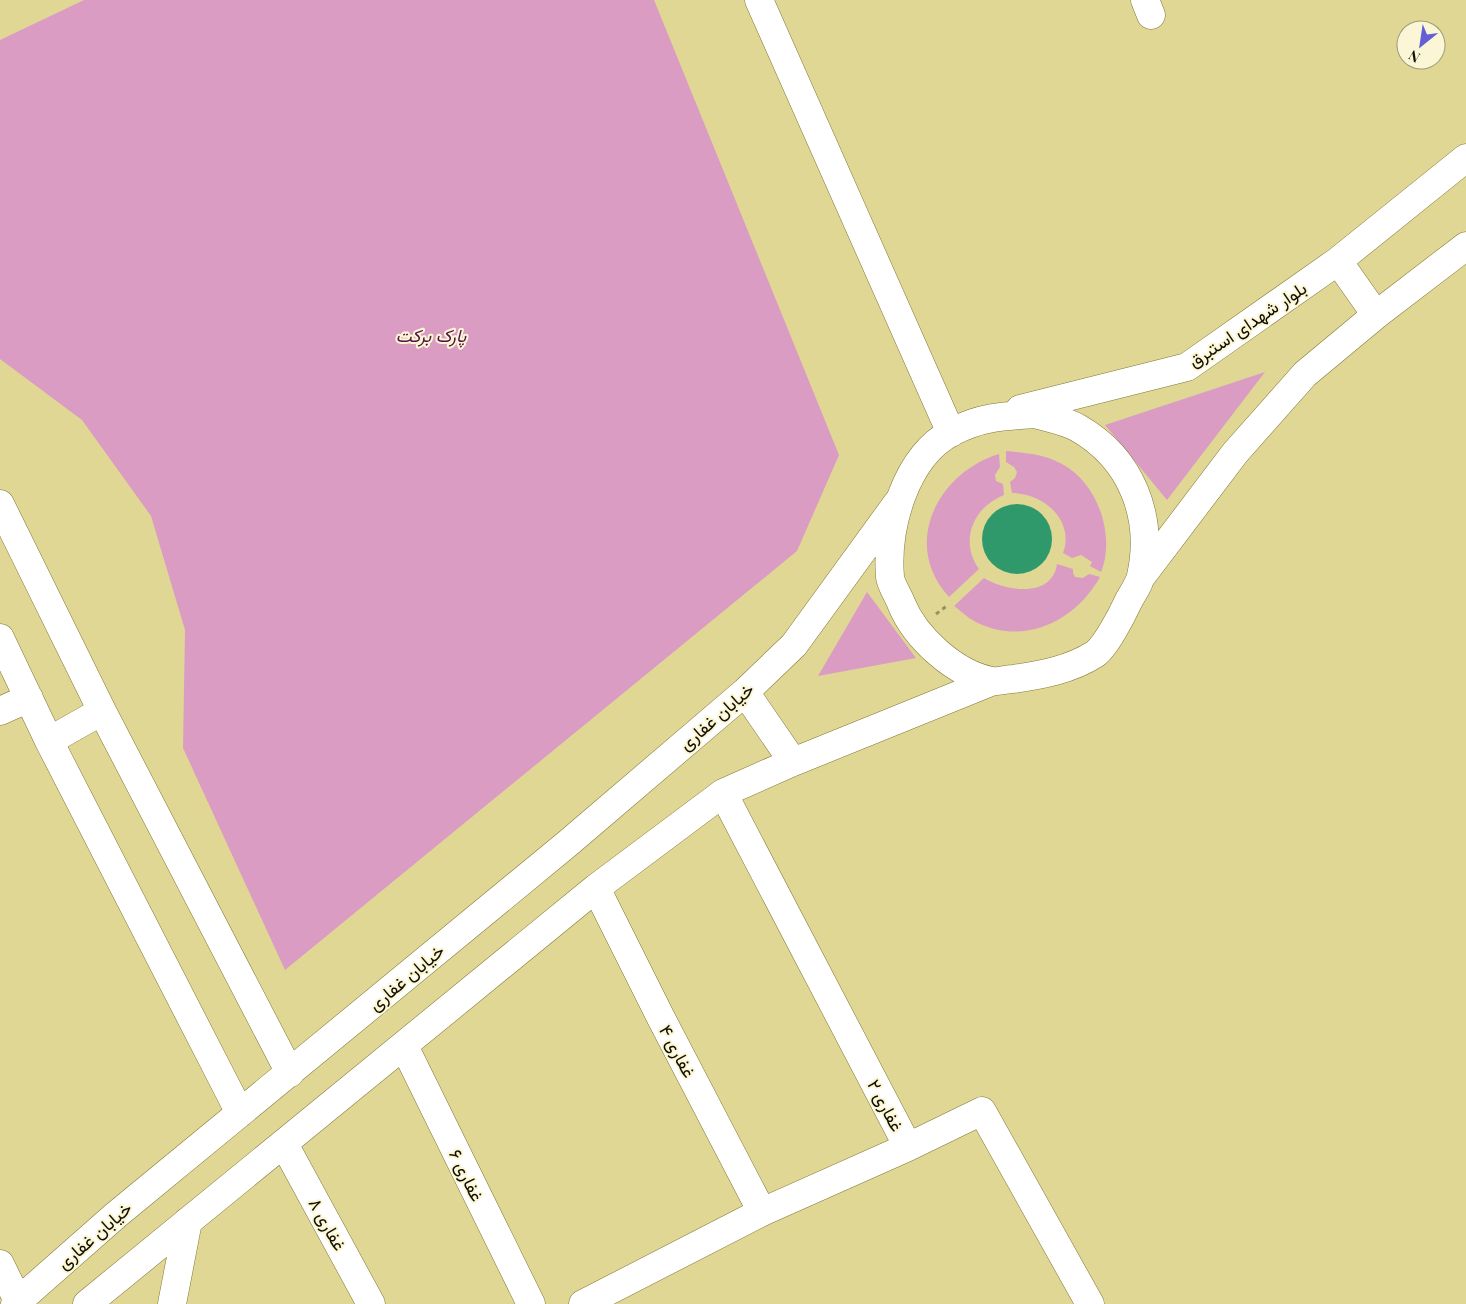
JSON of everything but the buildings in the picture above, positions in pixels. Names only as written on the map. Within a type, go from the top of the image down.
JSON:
[{"type":"street","points":[[759,0],[951,433]]},
{"type":"street","name":"بلوار شهدای استبرق","points":[[991,416],[1187,367],[1338,261],[1466,158]]},
{"type":"street","points":[[87,1304],[596,888],[723,793],[793,762],[993,681],[1049,674],[1096,653],[1120,617],[1140,578],[1235,453],[1299,381],[1376,315],[1466,246]]},
{"type":"street","points":[[1338,261],[1376,315]]},
{"type":"street","points":[[993,681],[960,668],[933,647],[906,616],[890,578],[892,538],[898,502],[910,475],[928,452],[951,433],[991,416],[1035,414],[1078,428],[1112,454],[1136,492],[1146,534],[1140,578]]},
{"type":"street","name":"خیابان غفاری","points":[[16,1303],[116,1215],[566,844],[744,692],[794,645],[898,502]]},
{"type":"street","points":[[0,504],[102,711],[290,1073]]},
{"type":"street","points":[[2,645],[240,1113]]},
{"type":"street","points":[[744,692],[793,762]]},
{"type":"street","points":[[0,711],[29,698]]},
{"type":"street","points":[[50,741],[102,711]]},
{"type":"street","name":"غفاری ۲","points":[[723,793],[908,1147],[982,1111],[1090,1304]]},
{"type":"street","name":"غفاری ۴","points":[[596,888],[762,1212]]},
{"type":"street","name":"غفاری ۶","points":[[404,1046],[531,1304]]},
{"type":"street","name":"غفاری ۸","points":[[284,1144],[372,1304]]},
{"type":"street","points":[[583,1304],[762,1212],[908,1147]]},
{"type":"street","points":[[172,1304],[188,1221]]},
{"type":"street","points":[[0,1264],[16,1303]]},
{"type":"green space","name":"پارک برکت","points":[[84,0],[654,0],[839,455],[797,551],[285,970],[183,748],[185,630],[151,516],[82,420],[0,359],[0,40]]},
{"type":"green space","points":[[1265,372],[1167,500],[1105,425]]},
{"type":"green space","points":[[1006,451],[1035,454],[1048,458],[1074,472],[1085,483],[1094,496],[1104,526],[1106,542],[1101,572],[1090,566],[1092,562],[1081,555],[1072,558],[1063,553],[1066,541],[1065,530],[1061,520],[1054,511],[1035,498],[1024,494],[1012,493],[1010,482],[1015,478],[1017,472],[1014,467],[1006,462]]},
{"type":"green space","points":[[999,454],[1000,467],[995,475],[996,481],[1003,484],[1004,495],[993,500],[977,516],[970,536],[973,558],[979,569],[949,597],[935,577],[928,555],[927,534],[933,513],[943,494],[958,477],[977,463]]},
{"type":"green space","points":[[1057,564],[1073,569],[1075,577],[1083,578],[1089,574],[1100,577],[1078,605],[1064,616],[1049,624],[1032,630],[1015,632],[998,630],[976,622],[954,606],[984,578],[993,583],[1015,589],[1037,587],[1046,583],[1053,575]]},
{"type":"green space","points":[[867,592],[916,658],[818,676]]},
{"type":"shaded area","points":[[1017,504],[1030,507],[1042,514],[1049,526],[1052,539],[1049,552],[1042,564],[1030,571],[1017,574],[1004,571],[992,564],[985,552],[982,539],[985,526],[992,514],[1004,507]]}]
